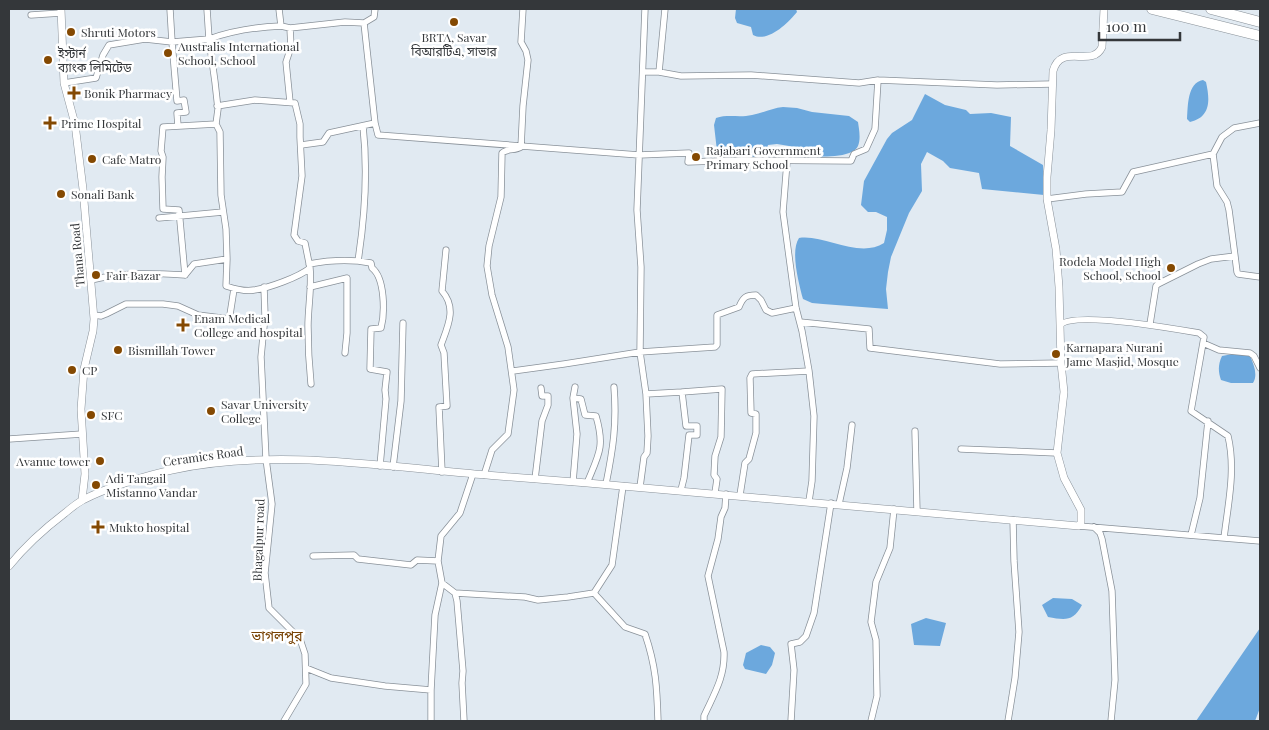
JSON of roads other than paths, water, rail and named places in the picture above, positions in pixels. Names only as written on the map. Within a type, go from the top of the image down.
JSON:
[{"type":"highway","points":[[1152,9],[1260,36]]},
{"type":"highway","points":[[1178,9],[1260,29]]},
{"type":"highway","points":[[1210,9],[1260,22]]},
{"type":"highway","points":[[1232,9],[1260,16]]},
{"type":"street","points":[[170,9],[177,101],[184,100],[186,112],[177,113],[178,126]]},
{"type":"street","points":[[207,9],[217,106],[216,124],[220,132],[221,195],[226,229],[226,286],[234,289],[254,290],[302,275],[309,266],[340,259],[371,263],[372,268],[378,272],[382,291],[384,318],[381,328],[371,329],[370,370],[388,372],[380,466]]},
{"type":"street","points":[[279,9],[281,26]]},
{"type":"street","points":[[64,83],[96,78],[103,55],[109,45],[145,39],[188,42],[209,39],[227,33],[281,26],[290,28],[345,22],[364,23],[374,17],[375,9]]},
{"type":"street","points":[[521,147],[528,60],[521,42],[523,9]]},
{"type":"street","points":[[640,487],[644,457],[648,453],[646,394],[640,352],[641,267],[637,210],[645,9]]},
{"type":"street","points":[[660,72],[665,9]]},
{"type":"street","points":[[1104,9],[1101,50],[1092,56],[1061,58],[1055,64],[1052,84],[1047,177],[1059,286],[1061,363],[1064,392],[1057,453],[1064,478],[1081,510],[1082,516],[1079,526],[1260,541]]},
{"type":"street","points":[[31,15],[61,11]]},
{"type":"street","name":"Thana Road","points":[[61,11],[64,83],[75,124],[94,315],[93,331],[84,369],[81,409],[85,474],[82,500]]},
{"type":"street","points":[[364,23],[378,135],[639,155],[689,153],[688,162],[744,160],[787,162],[851,161],[854,154],[866,148],[875,129],[878,80]]},
{"type":"street","points":[[290,28],[291,47],[286,62],[290,102]]},
{"type":"street","points":[[643,72],[660,72],[681,76],[752,75],[858,83],[878,80],[997,85],[1052,84]]},
{"type":"street","points":[[217,106],[255,100],[295,103],[301,132],[302,176],[294,235],[298,241],[305,243],[309,266],[308,356],[311,384]]},
{"type":"street","points":[[301,145],[323,142],[330,133],[375,123]]},
{"type":"street","points":[[1260,123],[1234,128],[1222,137],[1213,154],[1217,186],[1229,210],[1237,272],[1238,274],[1260,277]]},
{"type":"street","points":[[185,275],[179,210],[163,209],[163,157],[161,151],[163,127],[216,124]]},
{"type":"street","points":[[358,260],[363,230],[366,182],[366,149],[362,126]]},
{"type":"street","points":[[484,475],[492,450],[508,434],[514,390],[513,371],[508,347],[492,295],[487,266],[489,246],[501,197],[502,153],[507,149],[518,149],[521,147]]},
{"type":"street","points":[[1048,199],[1122,192],[1133,172],[1213,154]]},
{"type":"street","points":[[787,162],[783,212],[796,308],[809,370],[814,416],[812,480],[809,501]]},
{"type":"street","points":[[159,218],[223,212]]},
{"type":"street","points":[[442,472],[439,407],[447,406],[444,353],[441,345],[450,319],[450,305],[442,291],[446,250]]},
{"type":"street","points":[[1150,324],[1156,286],[1158,284],[1211,259],[1235,256]]},
{"type":"street","points":[[185,275],[194,264],[227,259]]},
{"type":"street","points":[[91,280],[116,274],[185,275]]},
{"type":"street","points":[[310,287],[347,278],[345,353]]},
{"type":"street","name":"Bhagalpur road","points":[[264,287],[265,316],[261,356],[266,459],[272,504],[265,573],[269,608],[300,639],[306,654],[306,684],[284,721]]},
{"type":"street","points":[[94,315],[101,316],[126,304],[163,304],[178,306],[198,315],[230,320],[234,289]]},
{"type":"street","points":[[513,371],[640,352],[715,347],[717,345],[717,315],[739,307],[742,299],[747,295],[756,295],[766,310],[772,313],[796,308]]},
{"type":"street","points":[[1060,325],[1066,320],[1150,324],[1198,333],[1204,338],[1191,411],[1228,436],[1231,448],[1232,473],[1224,538]]},
{"type":"street","points":[[800,322],[869,329],[870,348],[1000,364],[1061,363]]},
{"type":"street","points":[[393,467],[401,401],[403,323]]},
{"type":"street","points":[[1203,343],[1219,350],[1250,353],[1254,356],[1260,368]]},
{"type":"street","points":[[740,495],[745,463],[749,459],[756,433],[756,414],[751,413],[750,378],[752,374],[809,370]]},
{"type":"street","points":[[573,482],[577,434],[574,387]]},
{"type":"street","points":[[606,484],[614,444],[614,387]]},
{"type":"street","points":[[535,479],[542,421],[548,405],[548,396],[542,396],[541,388]]},
{"type":"street","points":[[646,394],[722,390],[722,437],[715,456],[714,476],[717,479],[715,493]]},
{"type":"street","points":[[681,490],[689,435],[697,434],[697,426],[686,426],[682,392]]},
{"type":"street","points":[[574,398],[581,399],[586,415],[596,416],[600,428],[600,452],[587,483]]},
{"type":"street","points":[[1191,535],[1200,498],[1208,421]]},
{"type":"street","points":[[840,504],[847,468],[852,424]]},
{"type":"street","points":[[915,431],[917,511]]},
{"type":"street","points":[[9,438],[82,434]]},
{"type":"street","points":[[961,449],[1057,453]]},
{"type":"street","name":"Ceramics Road","points":[[9,565],[34,537],[82,500],[115,487],[171,470],[235,461],[266,459],[304,459],[429,471],[681,490],[1079,526]]},
{"type":"street","points":[[431,721],[435,615],[442,583],[438,561],[441,536],[460,513],[472,474]]},
{"type":"street","points":[[442,583],[455,592],[525,597],[538,600],[594,592],[612,566],[623,486]]},
{"type":"street","points":[[704,721],[704,716],[723,676],[725,664],[708,576],[718,539],[721,517],[725,508],[726,494]]},
{"type":"street","points":[[791,721],[794,670],[791,644],[800,642],[806,636],[814,613],[831,503]]},
{"type":"street","points":[[871,721],[877,696],[876,640],[871,622],[876,582],[890,548],[894,509]]},
{"type":"street","points":[[1008,721],[1015,678],[1019,632],[1013,520]]},
{"type":"street","points":[[1094,527],[1100,533],[1102,539],[1112,591],[1115,680],[1111,721]]},
{"type":"street","points":[[313,556],[354,555],[358,559],[411,565],[418,560],[438,561]]},
{"type":"street","points":[[455,592],[463,671],[464,721]]},
{"type":"street","points":[[594,592],[625,627],[645,634],[653,659],[658,692],[658,721]]},
{"type":"street","points":[[306,668],[331,678],[385,686],[431,690]]},
{"type":"water","points":[[736,9],[796,9],[797,12],[777,31],[759,37],[753,35],[751,27],[737,23],[735,18]]},
{"type":"water","points":[[1203,80],[1206,82],[1207,107],[1202,116],[1190,122],[1187,119],[1189,96],[1194,86]]},
{"type":"water","points":[[925,94],[945,105],[966,110],[970,114],[991,113],[1011,117],[1010,146],[1043,165],[1044,195],[982,189],[979,173],[950,168],[943,161],[927,152],[921,164],[922,191],[909,213],[891,257],[886,289],[888,309],[812,303],[803,299],[795,259],[796,244],[799,238],[819,239],[864,248],[884,243],[887,217],[876,212],[868,212],[861,205],[864,181],[887,139],[892,133],[912,120]]},
{"type":"water","points":[[783,107],[849,116],[858,122],[860,137],[858,146],[849,153],[827,157],[808,157],[801,148],[777,144],[768,145],[765,156],[761,157],[723,156],[717,151],[714,125],[716,118],[748,116]]},
{"type":"water","points":[[1238,353],[1250,356],[1255,373],[1253,383],[1231,383],[1221,380],[1219,368],[1222,356]]},
{"type":"water","points":[[1053,598],[1072,599],[1082,605],[1079,611],[1072,617],[1059,619],[1048,617],[1042,605]]},
{"type":"water","points":[[926,618],[946,623],[940,646],[914,645],[911,624]]},
{"type":"water","points":[[1260,628],[1260,708],[1255,721],[1196,721]]},
{"type":"water","points":[[761,645],[770,647],[775,653],[772,665],[766,674],[745,669],[743,665],[746,653]]},
{"type":"place","name":"BRTA, Savar বিআরটিএ, সাভার","points":[[454,22]]},
{"type":"place","name":"Shruti Motors","points":[[71,32]]},
{"type":"place","name":"Australis International School, School","points":[[168,53]]},
{"type":"place","name":"ইস্টার্ন ব্যাংক লিমিটেড","points":[[48,60]]},
{"type":"place","name":"Bonik Pharmacy","points":[[74,93]]},
{"type":"place","name":"Prime Hospital","points":[[50,123]]},
{"type":"place","name":"Rajabari Government Primary School","points":[[696,157]]},
{"type":"place","name":"Cafe Matro","points":[[92,159]]},
{"type":"place","name":"Sonali Bank","points":[[61,194]]},
{"type":"place","name":"Rodela Model High School, School","points":[[1171,268]]},
{"type":"place","name":"Fair Bazar","points":[[96,275]]},
{"type":"place","name":"Enam Medical College and hospital","points":[[183,325]]},
{"type":"place","name":"Bismillah Tower","points":[[118,350]]},
{"type":"place","name":"Karnapara Nurani Jame Masjid, Mosque","points":[[1056,354]]},
{"type":"place","name":"CP","points":[[72,370]]},
{"type":"place","name":"Savar University College","points":[[211,411]]},
{"type":"place","name":"SFC","points":[[91,415]]},
{"type":"place","name":"Avanue tower","points":[[100,461]]},
{"type":"place","name":"Adi Tangail Mistanno Vandar","points":[[96,485]]},
{"type":"place","name":"Mukto hospital","points":[[98,527]]},
{"type":"district","name":"ভাগলপুর","points":[[277,635]]}]
